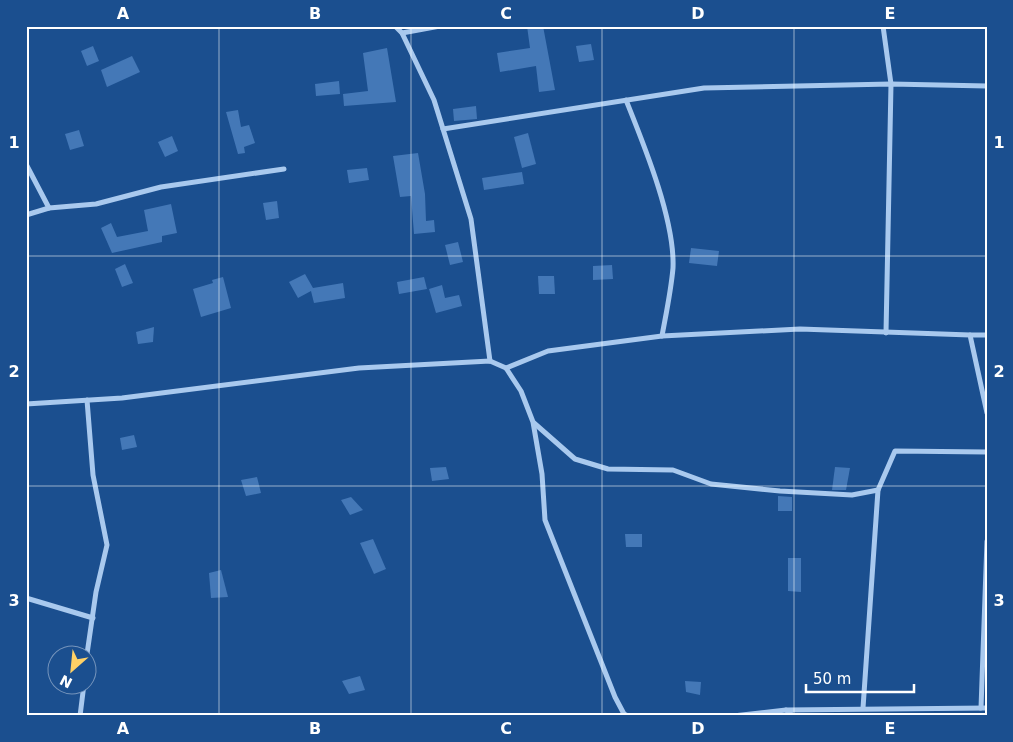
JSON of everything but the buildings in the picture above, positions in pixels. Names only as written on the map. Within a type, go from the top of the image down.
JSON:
[{"type":"street","points":[[395,26],[402,33],[434,100],[471,219],[490,360]]},
{"type":"street","points":[[402,33],[440,26]]},
{"type":"street","points":[[883,26],[891,84],[886,333]]},
{"type":"street","points":[[443,129],[704,88],[891,84],[987,86]]},
{"type":"street","points":[[626,100],[648,153],[671,238],[673,268],[662,336]]},
{"type":"street","points":[[26,164],[49,208]]},
{"type":"street","points":[[26,215],[49,208],[96,204],[161,187],[284,169]]},
{"type":"street","points":[[506,368],[548,351],[662,336],[800,330],[987,335]]},
{"type":"street","points":[[970,335],[987,413]]},
{"type":"street","points":[[26,404],[122,398],[358,368],[490,360],[506,368],[521,392],[533,422],[542,474],[545,520],[616,697],[624,714],[628,716]]},
{"type":"street","points":[[87,400],[93,475],[107,544],[89,644]]},
{"type":"street","points":[[533,422],[575,459],[608,469],[673,470],[711,484],[812,493],[852,495],[878,490]]},
{"type":"street","points":[[863,708],[878,490],[894,451],[987,452]]},
{"type":"street","points":[[734,716],[786,710],[984,708],[987,541]]},
{"type":"street","points":[[26,598],[93,618]]},
{"type":"street","points":[[80,716],[83,694]]},
{"type":"street","points":[[786,710],[793,716]]}]
